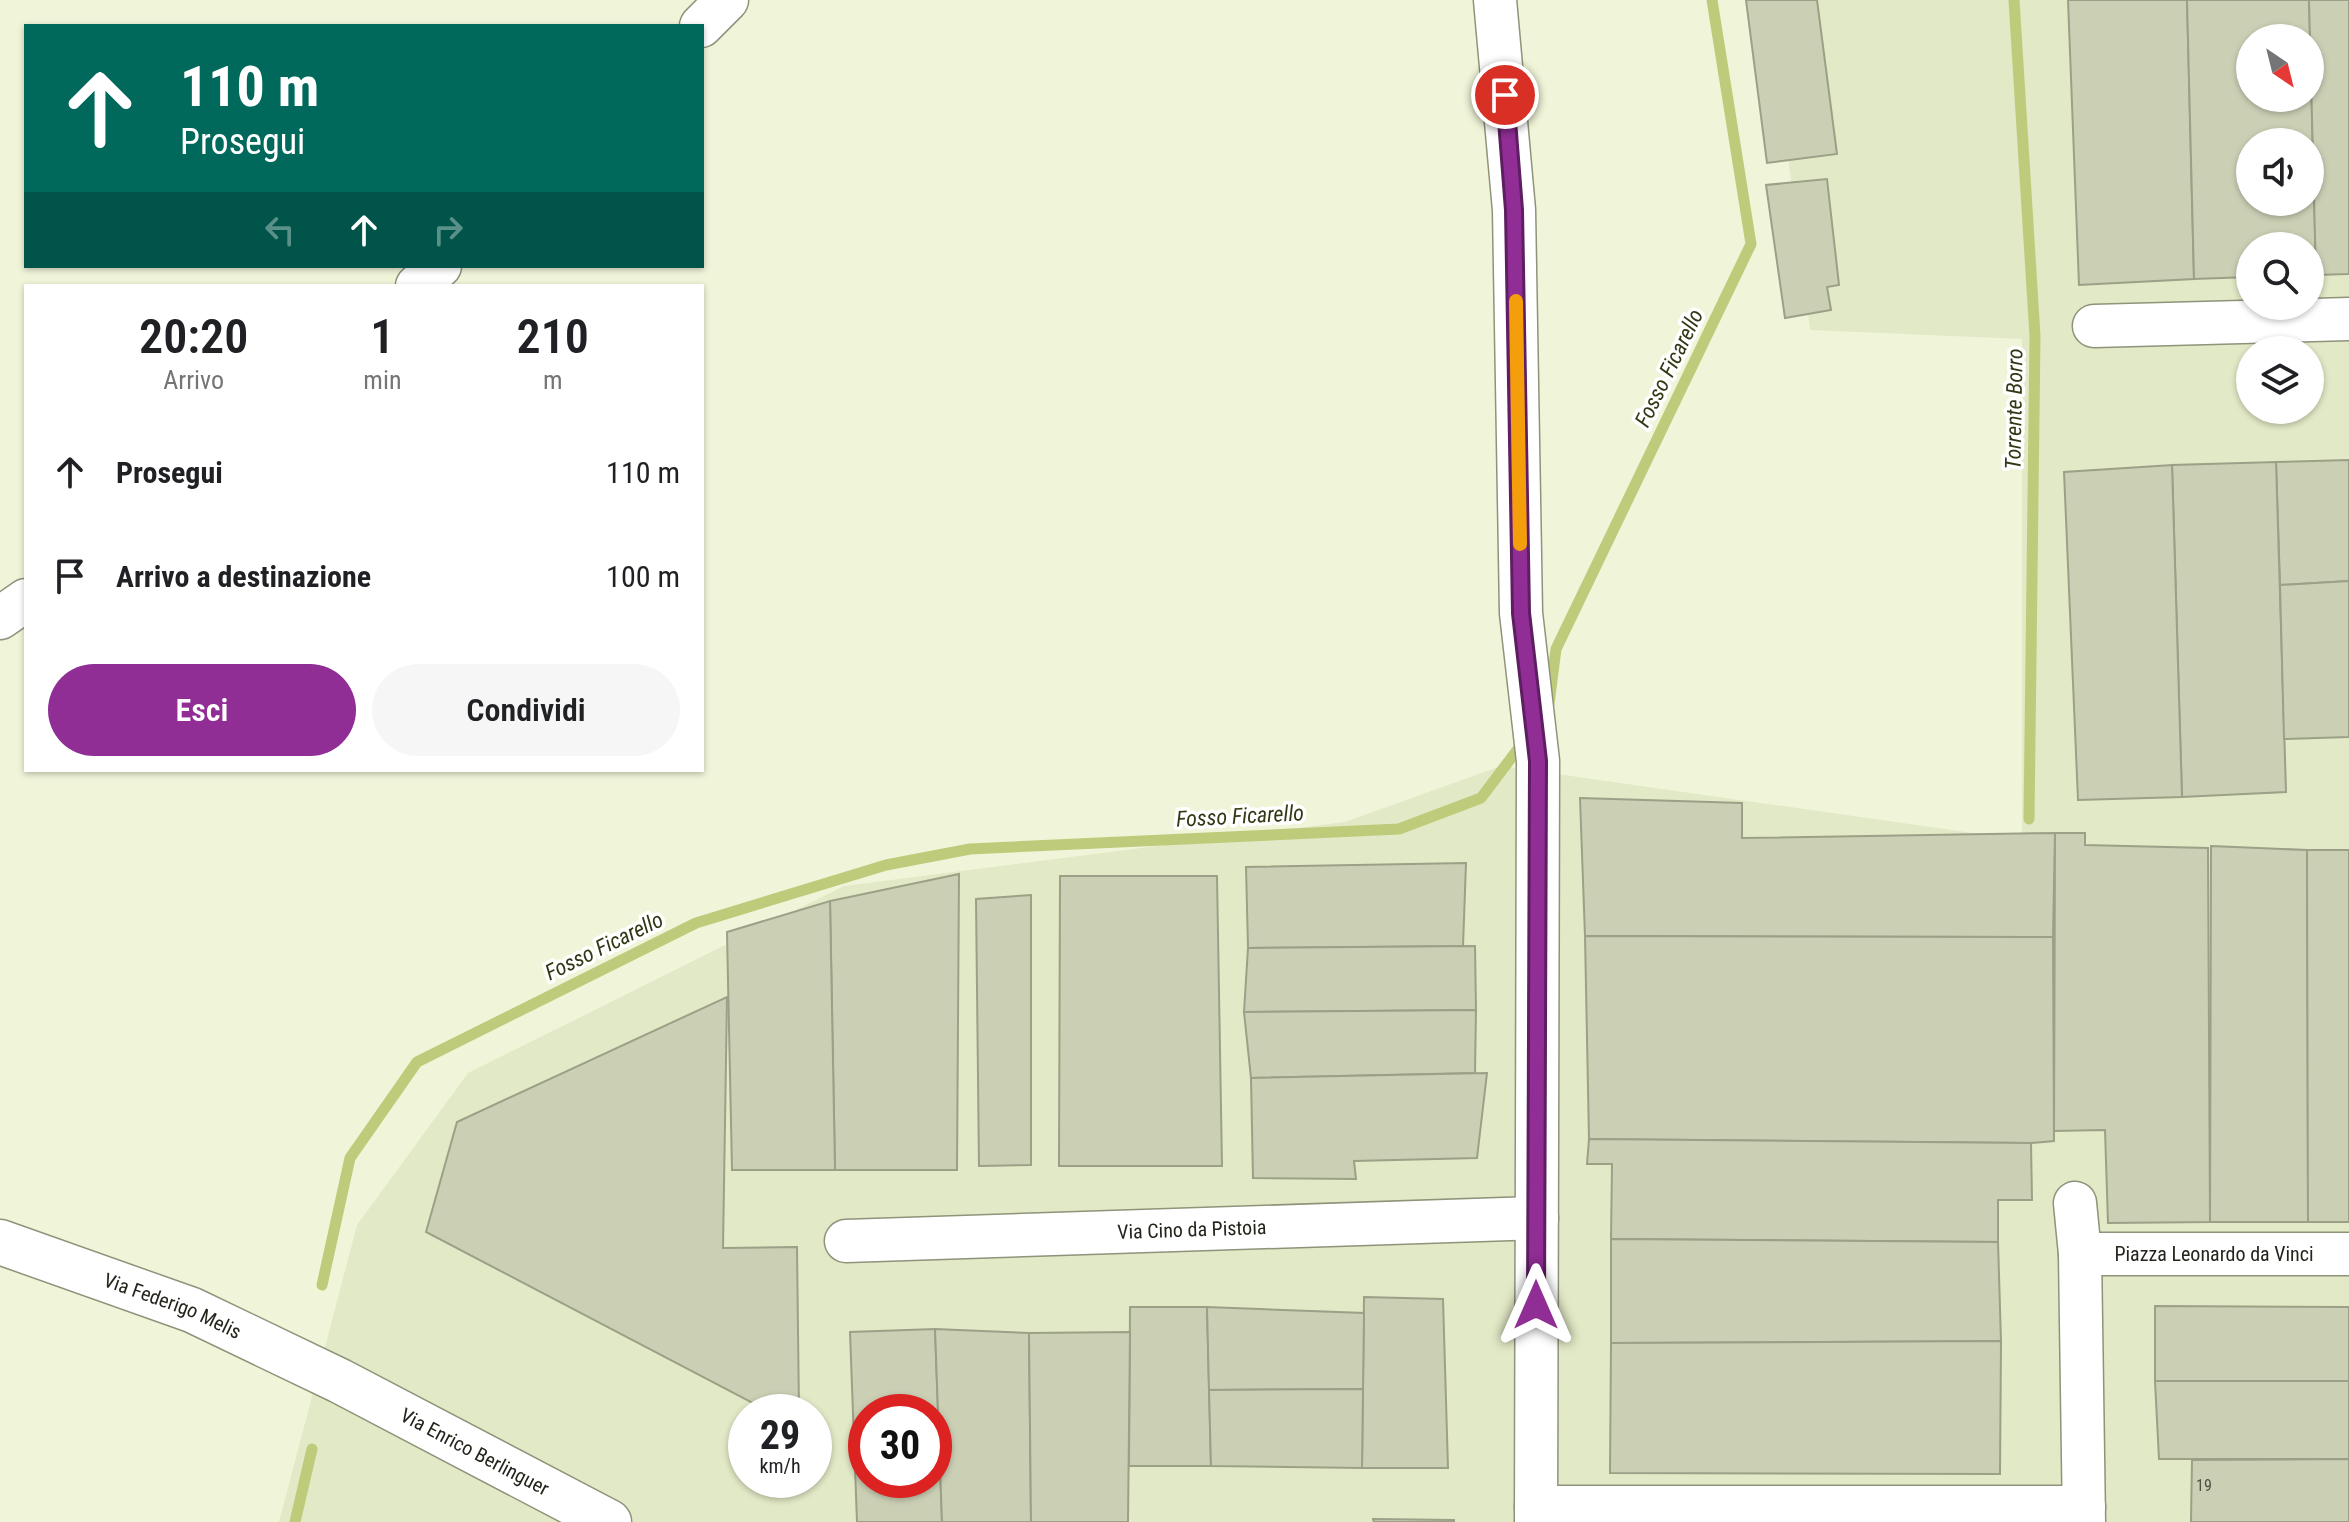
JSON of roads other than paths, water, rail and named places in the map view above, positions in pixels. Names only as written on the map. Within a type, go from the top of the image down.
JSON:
[{"type":"main road","name":"Via Federigo Melis","points":[[0,1242],[192,1310],[340,1381]]},
{"type":"main road","name":"Via Enrico Berlinguer","points":[[340,1381],[609,1522]]},
{"type":"street","points":[[703,24],[727,0]]},
{"type":"street","points":[[1495,0],[1514,210],[1521,613],[1538,761],[1536,1515],[2084,1515],[2080,1254],[2075,1203]]},
{"type":"street","points":[[419,284],[438,268]]},
{"type":"street","points":[[2094,326],[2349,319]]},
{"type":"street","points":[[0,618],[24,601]]},
{"type":"street","name":"Via Cino da Pistoia","points":[[846,1241],[1537,1218]]},
{"type":"street","name":"Piazza Leonardo da Vinci","points":[[2080,1254],[2349,1254]]},
{"type":"waterway","name":"Fosso Ficarello","points":[[1549,704],[1556,649],[1751,244],[1712,0]]},
{"type":"waterway","name":"Torrente Borro","points":[[2014,0],[2035,336],[2029,819]]},
{"type":"waterway","name":"Fosso Ficarello","points":[[322,1285],[350,1158],[417,1062],[696,923],[886,865],[970,849],[1399,829],[1481,798],[1524,741]]},
{"type":"waterway","name":"Fosso Ficarello","points":[[295,1522],[312,1449]]}]
